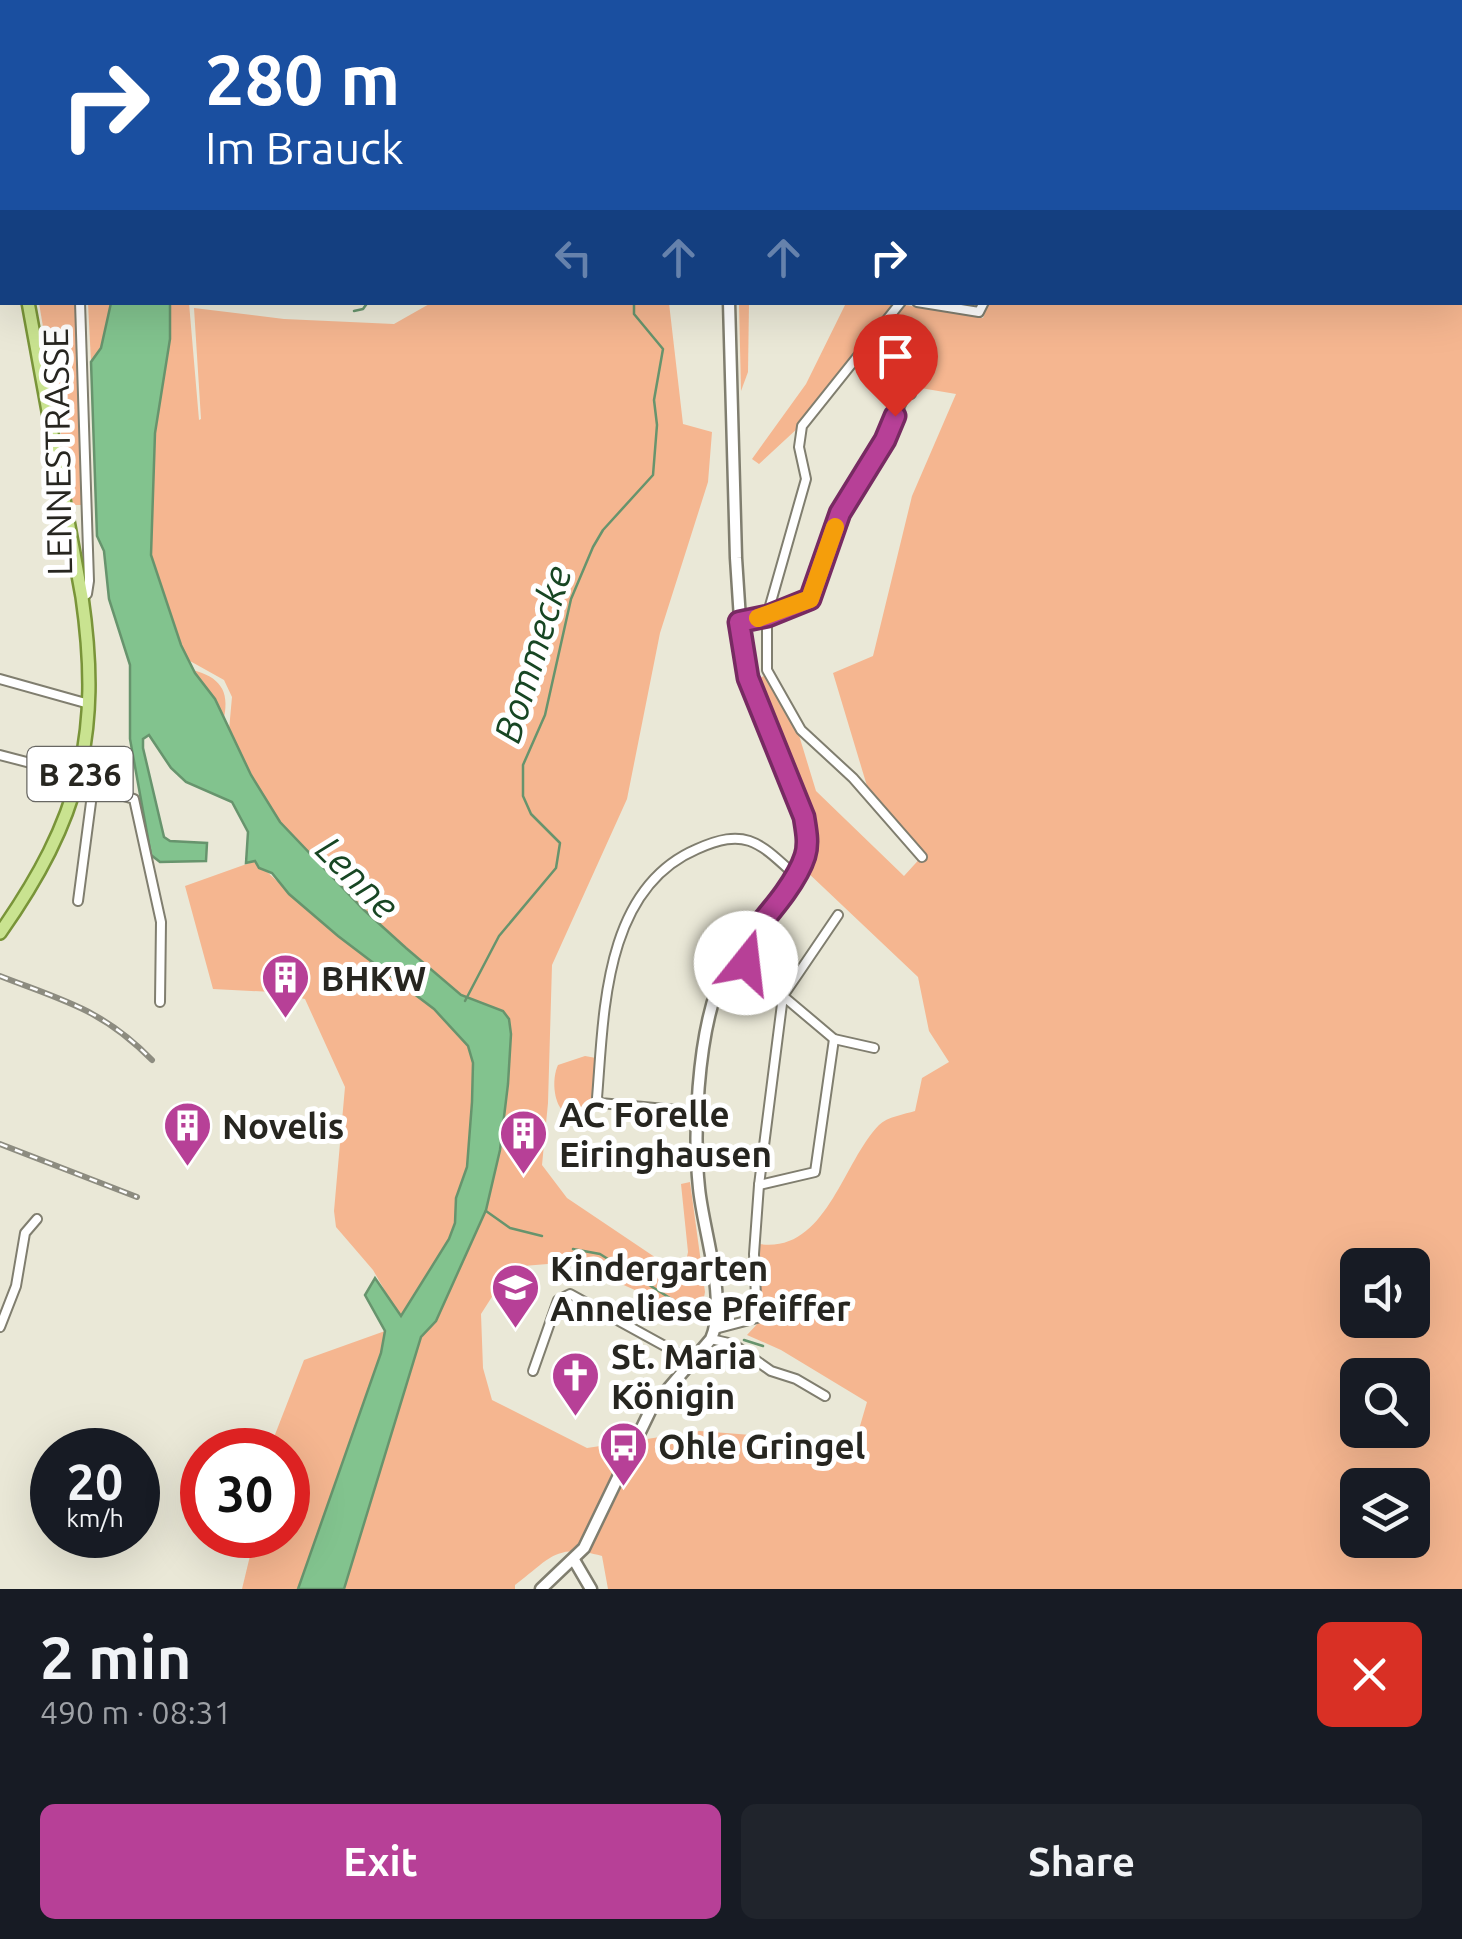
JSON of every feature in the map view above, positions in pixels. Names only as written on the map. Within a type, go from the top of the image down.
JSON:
[{"type":"main road","name":"LENNESTRASSE","points":[[0,932],[30,891],[66,818],[80,776],[88,704],[87,632],[82,597],[29,305]]},
{"type":"street","name":"LENNESTRASSE","points":[[80,305],[88,581],[87,594],[82,597]]},
{"type":"street","points":[[541,1589],[574,1560],[651,1409],[713,1334],[718,1306],[698,1185],[698,1112],[708,1027],[718,988],[736,954],[796,876],[806,856],[804,817],[748,678],[739,622],[729,305]]},
{"type":"street","points":[[899,305],[802,426],[798,446],[806,479],[768,616],[767,670],[801,730],[854,778],[922,857]]},
{"type":"street","points":[[936,305],[979,312],[982,305]]},
{"type":"street","points":[[739,622],[768,616],[810,599],[840,513],[885,440],[906,393],[911,394]]},
{"type":"street","points":[[0,678],[88,704]]},
{"type":"street","points":[[0,755],[80,776],[93,787],[134,800],[161,922],[160,1002]]},
{"type":"street","points":[[78,901],[93,787]]},
{"type":"street","points":[[698,1112],[600,1103],[597,1098],[605,1000],[617,947],[635,905],[658,874],[688,852],[722,838],[743,838],[762,844],[796,876]]},
{"type":"street","points":[[782,996],[838,915]]},
{"type":"street","points":[[713,1334],[757,1318],[754,1254],[759,1185],[782,996],[780,988],[736,954]]},
{"type":"street","points":[[782,996],[834,1038],[874,1048]]},
{"type":"street","points":[[759,1185],[815,1172],[834,1038]]},
{"type":"street","points":[[0,1327],[16,1286],[25,1233],[37,1219]]},
{"type":"street","points":[[533,1371],[558,1300],[570,1294],[692,1361]]},
{"type":"street","points":[[713,1334],[770,1371],[796,1378],[825,1396]]},
{"type":"street","points":[[574,1560],[591,1589]]},
{"type":"shaded area","points":[[39,305],[78,305],[83,505],[73,505]]},
{"type":"shaded area","points":[[88,305],[111,305],[101,348],[91,362]]},
{"type":"shaded area","points":[[111,305],[170,305],[170,339],[155,433],[151,555],[181,645],[195,673],[215,699],[251,775],[280,822],[406,948],[461,995],[503,1011],[509,1019],[508,1084],[500,1150],[486,1210],[436,1321],[421,1337],[344,1589],[298,1589],[381,1353],[385,1331],[365,1295],[375,1278],[401,1316],[449,1239],[455,1223],[456,1198],[467,1167],[473,1063],[468,1046],[434,1009],[338,936],[289,894],[272,873],[259,868],[255,861],[246,863],[248,832],[232,802],[186,782],[171,768],[149,735],[143,739],[143,748],[164,837],[170,841],[207,843],[206,861],[160,862],[151,855],[130,739],[130,665],[109,599],[104,551],[97,536],[91,362],[101,348]]},
{"type":"shaded area","points":[[170,305],[189,305],[199,420],[194,308],[284,319],[394,324],[427,305],[669,305],[683,424],[712,432],[708,482],[660,633],[627,799],[552,965],[542,1165],[567,1198],[683,1276],[688,1252],[681,1184],[690,1182],[705,1292],[700,1319],[572,1262],[511,1267],[481,1314],[483,1368],[492,1400],[587,1448],[700,1431],[855,1443],[867,1402],[781,1350],[747,1335],[760,1321],[759,1244],[782,1243],[801,1235],[817,1221],[879,1125],[915,1111],[922,1078],[949,1062],[929,1031],[918,977],[805,870],[811,840],[753,681],[766,675],[798,732],[816,791],[904,876],[924,854],[867,786],[833,673],[873,656],[912,496],[956,394],[897,384],[857,366],[905,305],[983,318],[988,305],[1462,305],[1462,1589],[608,1589],[602,1556],[574,1551],[546,1561],[515,1589],[344,1589],[421,1336],[436,1317],[479,1224],[496,1162],[511,1034],[489,1005],[461,995],[364,910],[280,822],[229,730],[232,697],[224,680],[190,661],[181,645],[151,556],[155,433],[170,339]]},
{"type":"shaded area","points":[[739,305],[749,305],[748,372],[741,391]]},
{"type":"shaded area","points":[[845,305],[895,305],[799,427],[759,464],[752,459],[806,384]]},
{"type":"shaded area","points":[[193,670],[216,681],[224,692],[224,718],[215,699]]},
{"type":"shaded area","points":[[255,861],[338,936],[434,1009],[468,1045],[473,1063],[472,1102],[467,1167],[456,1198],[455,1223],[400,1317],[373,1270],[336,1227],[334,1211],[345,1087],[305,999],[273,992],[213,989],[185,886]]},
{"type":"shaded area","points":[[585,1056],[596,1058],[591,1108],[585,1112],[563,1111],[554,1089],[558,1065]]},
{"type":"shaded area","points":[[385,1331],[381,1353],[310,1555],[310,1428],[278,1428],[304,1360]]},
{"type":"shaded area","points":[[249,1558],[309,1558],[298,1589],[242,1589]]},
{"type":"waterway","points":[[354,311],[366,305]]},
{"type":"waterway","name":"Bommecke","points":[[465,1001],[499,936],[556,868],[560,843],[531,814],[523,796],[523,765],[545,715],[571,599],[593,547],[603,530],[653,475],[657,425],[654,400],[663,349],[634,314],[634,305]]},
{"type":"waterway","points":[[486,1211],[510,1228],[542,1236]]},
{"type":"waterway","points":[[573,1249],[600,1254],[700,1317]]},
{"type":"waterway","points":[[744,1340],[763,1346]]},
{"type":"railway","points":[[0,976],[99,1018],[152,1060]]},
{"type":"railway","points":[[0,1144],[137,1197]]},
{"type":"slow traffic","points":[[758,618],[810,599],[835,527]]},
{"type":"place","name":"BHKW","points":[[286,1020]]},
{"type":"place","name":"Novelis","points":[[187,1168]]},
{"type":"place","name":"AC Forelle Eiringhausen","points":[[524,1176]]},
{"type":"place","name":"Kindergarten Anneliese Pfeiffer","points":[[515,1330]]},
{"type":"place","name":"St. Maria Königin","points":[[576,1418]]},
{"type":"place","name":"Ohle Gringel","points":[[623,1488]]},
{"type":"route","points":[[746,963],[736,954],[796,876],[806,856],[808,840],[804,817],[748,678],[739,622],[768,616],[810,599],[840,513],[885,440],[895,416]]},
{"type":"water label","name":"Lenne","points":[[358,877]]}]
